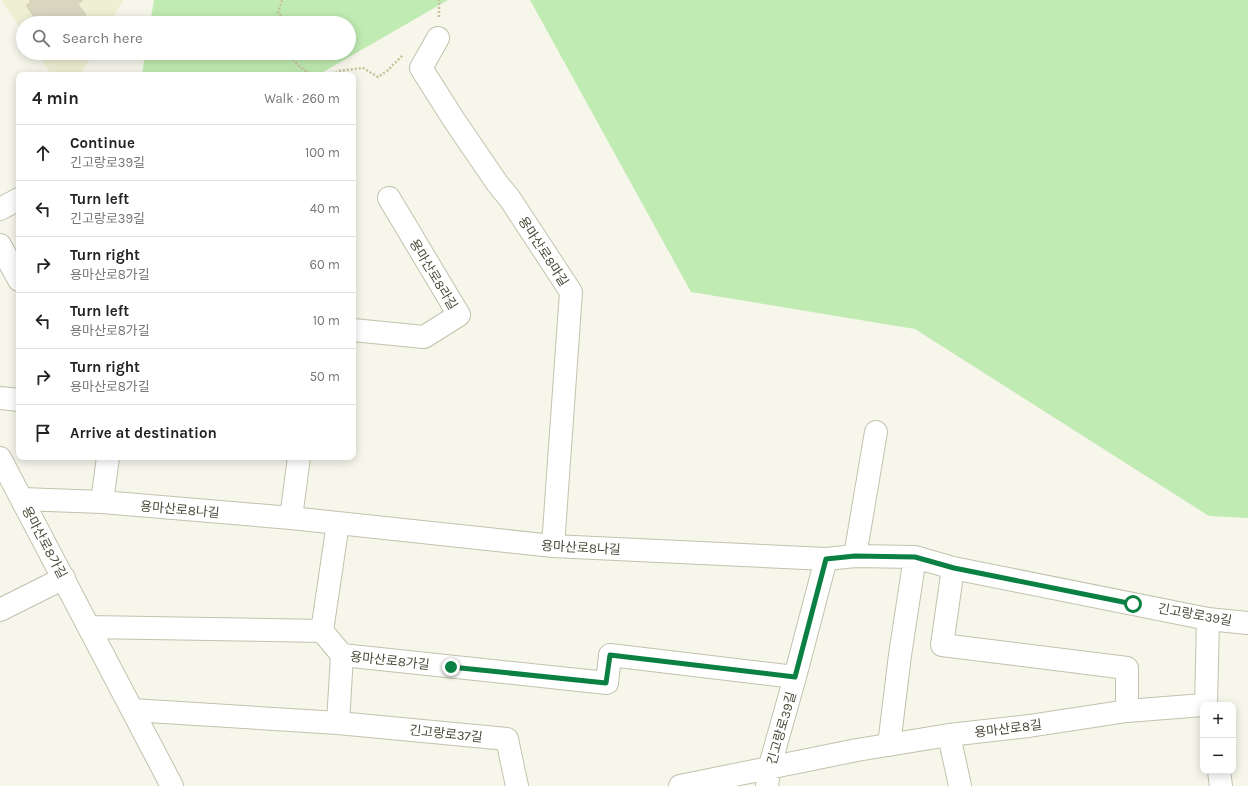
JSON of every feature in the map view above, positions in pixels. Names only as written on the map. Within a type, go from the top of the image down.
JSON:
[{"type":"street","name":"용마산로8마길","points":[[438,38],[421,68],[454,120],[497,183],[510,199],[571,292],[553,546]]},
{"type":"street","name":"용마산로8라길","points":[[356,330],[424,337],[459,315],[389,198]]},
{"type":"street","points":[[0,209],[16,201]]},
{"type":"street","points":[[0,245],[16,274]]},
{"type":"street","points":[[0,398],[16,400]]},
{"type":"street","points":[[855,556],[876,432]]},
{"type":"street","name":"용마산로8가길","points":[[0,458],[13,495],[64,578],[172,786]]},
{"type":"street","points":[[102,502],[108,460]]},
{"type":"street","points":[[292,518],[299,460]]},
{"type":"street","name":"용마산로8나길","points":[[13,495],[292,518],[553,546],[826,559]]},
{"type":"street","points":[[89,627],[322,631],[338,523]]},
{"type":"street","name":"긴고랑로39길","points":[[768,778],[826,559],[855,556],[915,557],[954,568],[1208,619],[1248,623]]},
{"type":"street","points":[[888,745],[915,557]]},
{"type":"street","points":[[954,568],[942,645],[1127,668],[1127,711]]},
{"type":"street","points":[[0,610],[64,578]]},
{"type":"street","points":[[1205,702],[1208,619]]},
{"type":"street","name":"용마산로8가길","points":[[322,631],[342,655],[606,683],[610,655],[795,677]]},
{"type":"street","points":[[338,723],[342,655]]},
{"type":"street","name":"용마산로8길","points":[[680,786],[768,778],[857,750],[949,735],[1029,726],[1127,711],[1200,705]]},
{"type":"street","name":"긴고랑로37길","points":[[132,710],[338,723],[507,739],[517,786]]},
{"type":"street","points":[[949,735],[960,786]]},
{"type":"street","points":[[1219,774],[1221,786]]},
{"type":"path","points":[[281,16],[278,13],[282,0]]},
{"type":"path","points":[[337,72],[363,68],[378,77],[387,71],[405,53]]},
{"type":"path","points":[[294,60],[306,72]]},
{"type":"shaded area","points":[[1,0],[123,1],[114,16],[16,16],[16,22]]},
{"type":"shaded area","points":[[42,60],[89,60],[82,72],[50,72]]},
{"type":"green space","points":[[154,0],[448,0],[356,53],[356,16],[151,16]]},
{"type":"green space","points":[[530,0],[1248,0],[1248,518],[1209,516],[915,329],[691,292]]},
{"type":"green space","points":[[144,60],[344,60],[323,72],[142,72]]},
{"type":"building","points":[[29,0],[83,0],[78,4],[86,15],[33,16],[26,5],[31,2]]},
{"type":"route","points":[[451,667],[606,683],[610,655],[795,677],[826,559],[855,556],[915,557],[954,568],[1133,604]]}]
